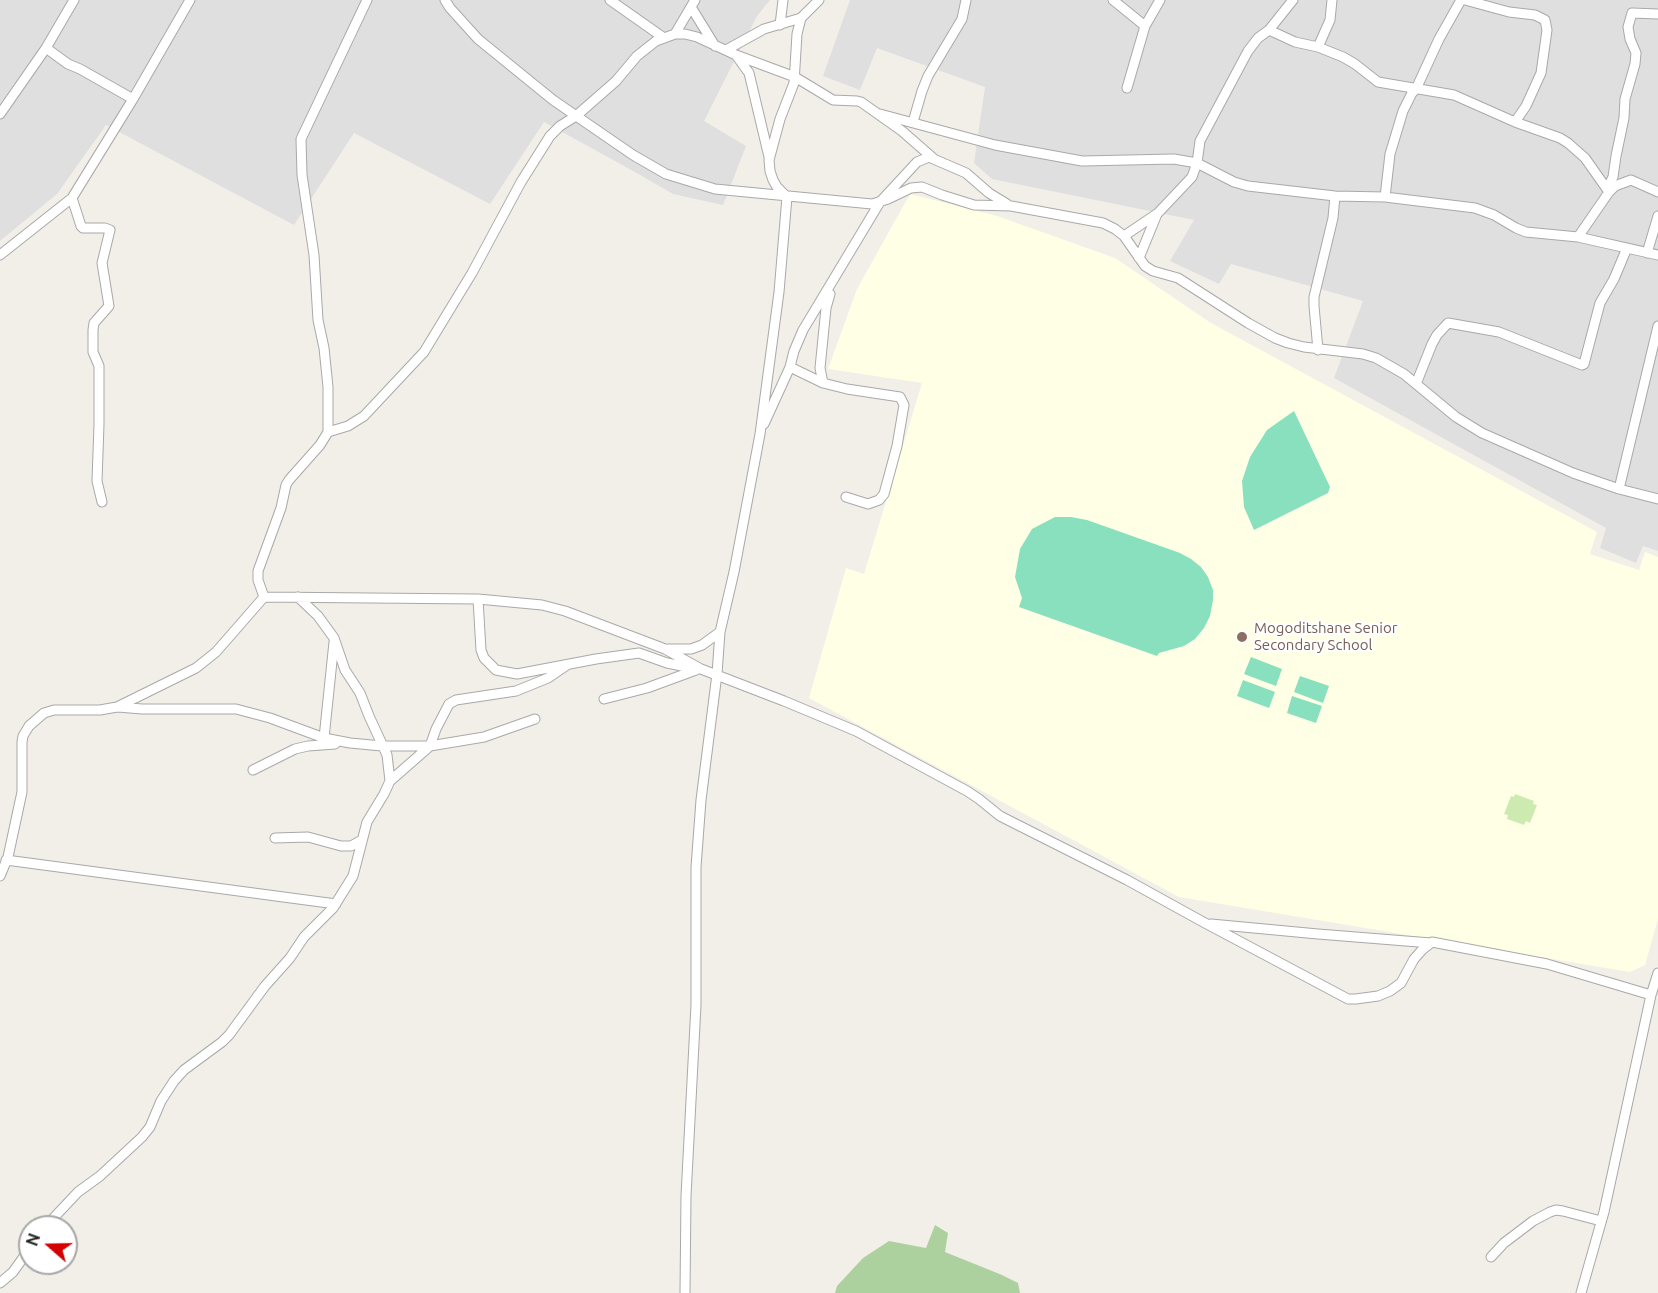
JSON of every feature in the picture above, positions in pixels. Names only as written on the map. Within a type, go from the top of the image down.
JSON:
[{"type":"street","points":[[0,114],[46,48],[74,0]]},
{"type":"street","points":[[0,255],[72,198],[190,0]]},
{"type":"street","points":[[264,597],[258,580],[258,572],[281,508],[286,485],[320,445],[328,432],[328,387],[324,348],[318,320],[314,255],[302,175],[301,139],[366,0]]},
{"type":"street","points":[[445,0],[478,39],[553,100],[633,155],[678,178],[715,189],[872,204],[911,188],[922,187],[974,205],[1011,206],[1103,223],[1124,236],[1145,266],[1153,271],[1178,278],[1275,338],[1318,350],[1362,354],[1376,358],[1395,368],[1456,417],[1482,433],[1573,473],[1619,489],[1658,499]]},
{"type":"street","points":[[610,0],[664,38]]},
{"type":"street","points":[[780,25],[783,0]]},
{"type":"street","points":[[769,160],[780,118],[795,77],[797,34],[801,18],[819,0]]},
{"type":"street","points":[[913,122],[928,76],[962,19],[966,0]]},
{"type":"street","points":[[1113,0],[1145,26]]},
{"type":"street","points":[[1126,88],[1145,26],[1160,0]]},
{"type":"street","points":[[1124,236],[1158,213],[1192,177],[1197,163],[1200,141],[1248,51],[1258,38],[1269,30],[1293,0]]},
{"type":"street","points":[[1318,47],[1330,20],[1332,0]]},
{"type":"street","points":[[1384,197],[1390,154],[1403,111],[1439,39],[1463,0],[1509,12],[1535,15],[1545,20],[1547,30],[1541,73],[1526,106],[1515,122]]},
{"type":"street","points":[[675,34],[693,3]]},
{"type":"street","points":[[693,3],[715,46]]},
{"type":"street","points":[[1578,237],[1608,190],[1613,177],[1624,118],[1625,99],[1635,63],[1636,53],[1628,27],[1632,13],[1658,14]]},
{"type":"street","points":[[726,50],[764,29],[801,18]]},
{"type":"street","points":[[1269,30],[1295,42],[1318,47],[1343,57],[1378,82],[1454,95],[1515,122],[1560,138],[1585,158],[1608,190]]},
{"type":"street","points":[[328,432],[348,426],[364,416],[424,352],[472,273],[549,136],[616,81],[637,56],[656,41],[675,34],[697,37],[736,56],[795,77],[833,100],[857,101],[902,131],[934,159],[966,173],[989,193],[1011,206]]},
{"type":"street","points":[[46,48],[68,64],[133,99]]},
{"type":"street","points":[[685,1293],[686,1196],[696,1005],[696,867],[701,800],[720,632],[734,572],[760,434],[779,292],[787,197],[773,180],[748,73],[736,56]]},
{"type":"street","points":[[874,112],[995,145],[1082,160],[1168,159],[1197,163],[1241,185],[1335,196],[1384,197],[1475,208],[1494,214],[1526,232],[1578,237],[1658,255]]},
{"type":"street","points":[[760,434],[790,368],[803,330],[880,202],[917,162],[924,158],[934,159]]},
{"type":"street","points":[[1608,190],[1622,182],[1632,180],[1658,192]]},
{"type":"street","points":[[1318,350],[1314,297],[1335,196]]},
{"type":"street","points":[[72,198],[83,228],[110,230],[102,262],[109,306],[94,323],[93,330],[93,352],[99,366],[96,481],[102,502]]},
{"type":"street","points":[[1139,258],[1158,213]]},
{"type":"street","points":[[1647,253],[1658,216]]},
{"type":"street","points":[[1416,384],[1434,340],[1448,323],[1499,332],[1584,364],[1600,303],[1614,279],[1627,248]]},
{"type":"street","points":[[823,383],[820,368],[826,308],[834,280]]},
{"type":"street","points":[[1619,489],[1658,326]]},
{"type":"street","points":[[790,368],[823,383],[897,396],[903,401],[897,446],[884,494],[879,500],[868,504],[846,497]]},
{"type":"street","points":[[117,707],[202,664],[216,652],[264,597],[478,598],[553,607],[665,649],[700,669]]},
{"type":"street","points":[[298,597],[318,616],[334,638],[345,670],[360,693],[388,760],[390,781]]},
{"type":"street","points":[[478,598],[481,650],[484,658],[496,670],[517,674],[613,656],[665,649],[691,649],[702,645],[720,632]]},
{"type":"street","points":[[324,738],[334,638]]},
{"type":"street","points":[[639,653],[667,663],[717,674],[856,731],[967,790],[1000,816],[1127,880],[1348,999],[1378,996],[1390,991],[1401,983],[1414,959],[1431,943]]},
{"type":"street","points":[[56,1215],[78,1192],[100,1176],[147,1131],[161,1101],[174,1081],[184,1070],[229,1035],[304,937],[336,904],[353,876],[367,822],[390,781],[430,746],[446,708],[452,701],[516,691],[548,678],[567,665]]},
{"type":"street","points":[[604,699],[646,688],[700,669]]},
{"type":"street","points":[[0,876],[8,857],[22,792],[22,742],[29,726],[44,713],[54,710],[100,710],[117,707],[236,710],[270,718],[324,738],[382,746],[430,746],[484,737],[535,719]]},
{"type":"street","points":[[253,770],[296,749],[350,743]]},
{"type":"street","points":[[275,838],[308,837],[341,846],[351,846],[362,840]]},
{"type":"street","points":[[6,860],[336,904]]},
{"type":"street","points":[[1205,923],[1431,943],[1547,964],[1651,995]]},
{"type":"street","points":[[1581,1293],[1601,1221],[1651,995],[1658,973]]},
{"type":"street","points":[[1491,1257],[1504,1243],[1533,1221],[1556,1210],[1601,1221]]},
{"type":"street","points":[[0,1284],[18,1265]]},
{"type":"shaded area","points":[[0,0],[770,0],[757,16],[704,121],[746,146],[723,205],[673,194],[544,122],[490,204],[354,133],[294,225],[106,125],[57,194],[0,241]]},
{"type":"shaded area","points":[[850,0],[1658,0],[1658,551],[1643,546],[1636,563],[1600,548],[1606,528],[1334,378],[1363,301],[1231,264],[1219,284],[1170,261],[1194,220],[992,179],[974,163],[985,87],[877,48],[860,90],[823,76]]},
{"type":"shaded area","name":"Mogoditshane Senior Secondary School","points":[[910,194],[997,216],[1115,258],[1211,323],[1597,532],[1590,554],[1639,570],[1645,552],[1658,557],[1658,919],[1645,965],[1630,972],[1179,897],[809,698],[846,568],[864,574],[922,383],[828,369],[857,289]]},
{"type":"green space","points":[[1294,411],[1330,487],[1328,493],[1254,530],[1244,507],[1242,481],[1250,457],[1267,430]]},
{"type":"green space","points":[[1055,517],[1087,520],[1191,559],[1201,567],[1213,590],[1210,616],[1204,628],[1195,639],[1184,646],[1159,653],[1157,656],[1019,607],[1022,598],[1015,577],[1020,549],[1032,529]]},
{"type":"green space","points":[[1251,657],[1282,669],[1276,686],[1244,674]]},
{"type":"green space","points":[[1300,676],[1329,686],[1323,703],[1294,692]]},
{"type":"green space","points":[[1243,680],[1275,692],[1269,708],[1237,696]]},
{"type":"green space","points":[[1292,696],[1322,706],[1316,723],[1287,713]]},
{"type":"green space","points":[[1515,794],[1534,801],[1533,804],[1537,805],[1530,823],[1526,821],[1524,825],[1507,819],[1508,815],[1504,814],[1511,796],[1514,797]]},
{"type":"green space","points":[[935,1225],[948,1233],[945,1252],[1018,1283],[1020,1293],[835,1293],[837,1286],[863,1258],[889,1241],[926,1248]]},
{"type":"place","name":"Mogoditshane Senior Secondary School","points":[[1242,637]]}]
